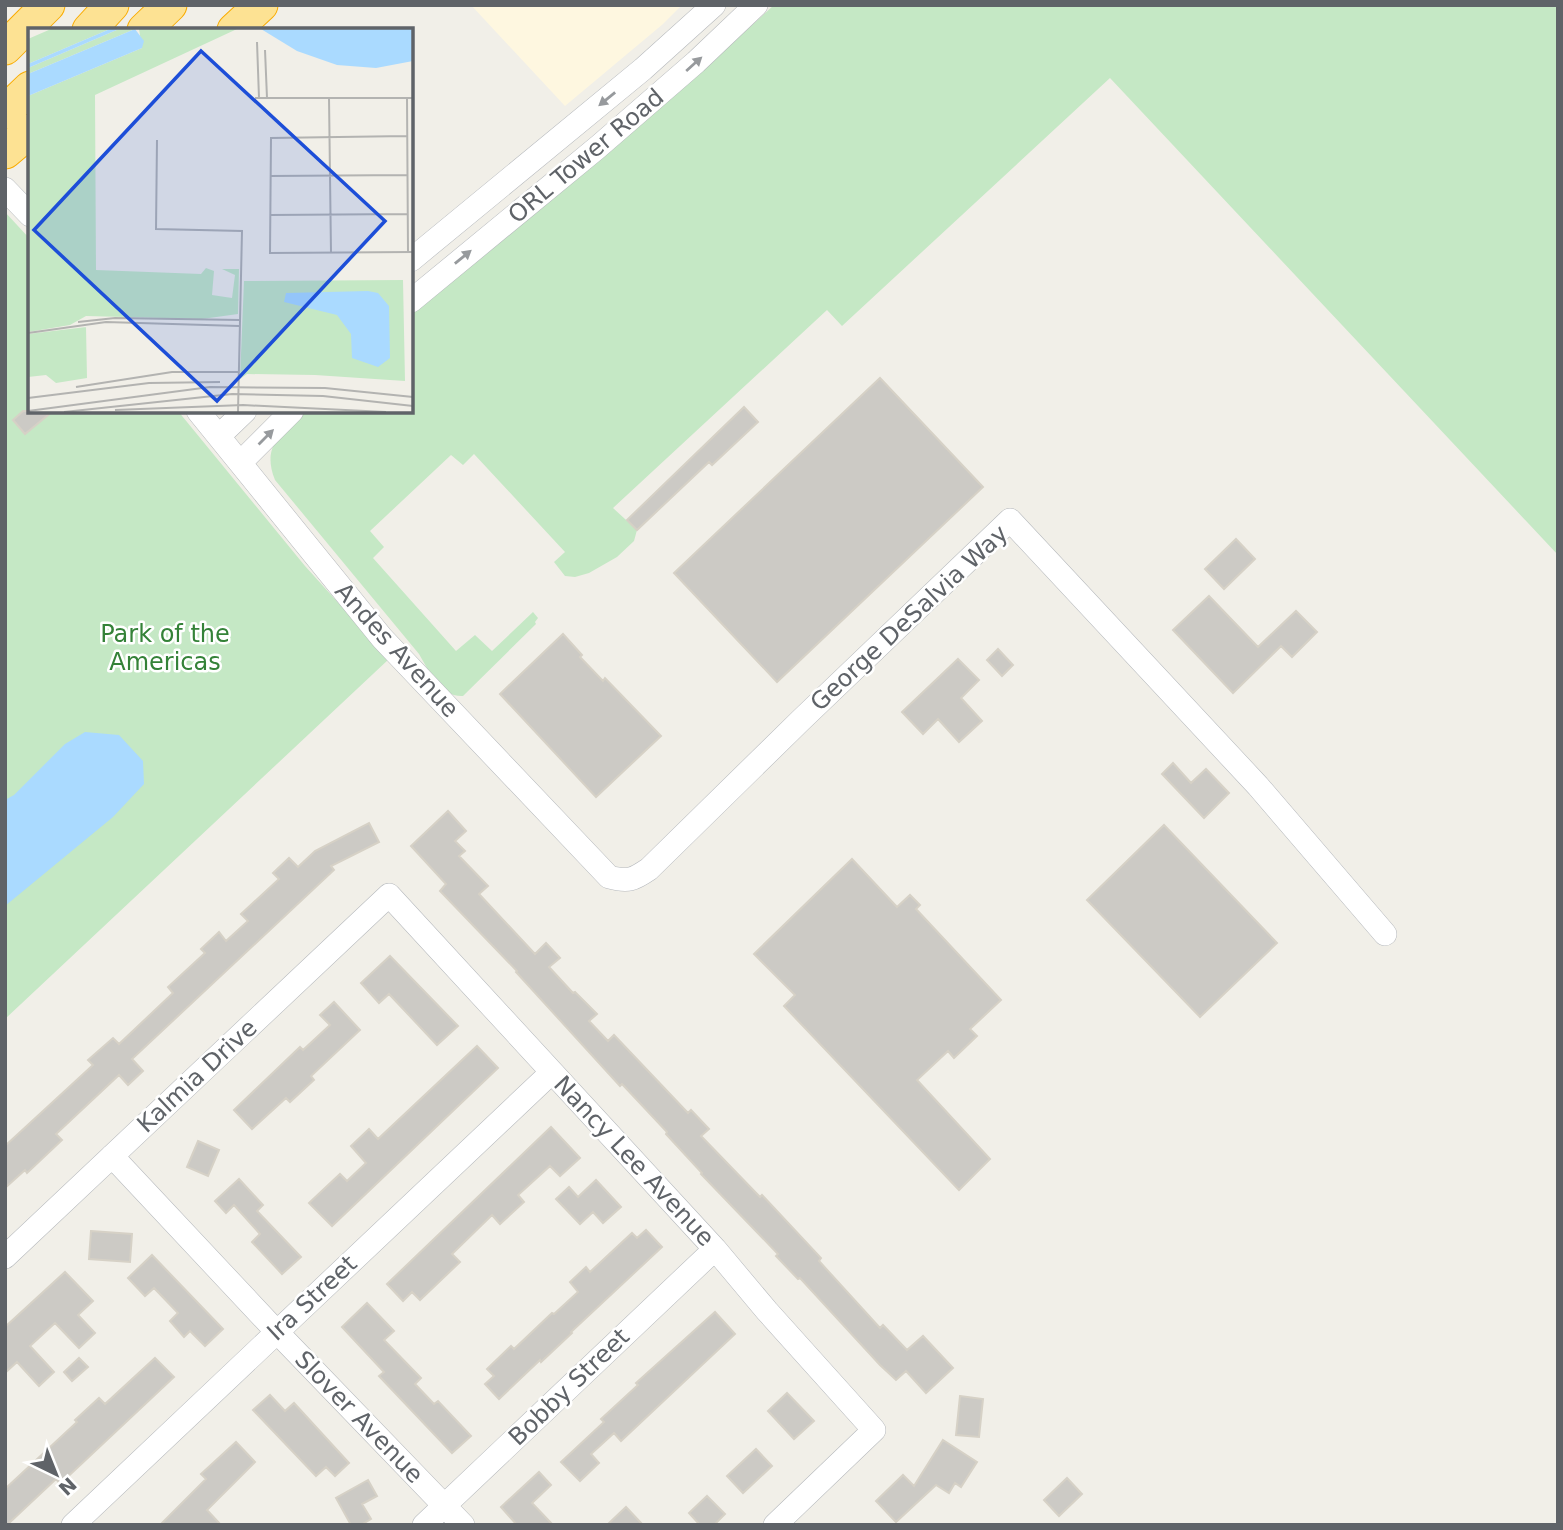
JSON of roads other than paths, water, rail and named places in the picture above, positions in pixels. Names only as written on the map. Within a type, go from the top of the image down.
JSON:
[{"type":"highway","points":[[5,48],[48,5]]},
{"type":"highway","points":[[91,28],[112,5]]},
{"type":"highway","points":[[146,28],[170,5]]},
{"type":"highway","points":[[236,28],[261,5]]},
{"type":"highway","points":[[14,134],[28,94]]},
{"type":"street","name":"ORL Tower Road","points":[[413,258],[643,69],[713,5]]},
{"type":"street","name":"ORL Tower Road","points":[[413,299],[598,147],[696,62],[756,5]]},
{"type":"street","points":[[577,123],[598,147]]},
{"type":"street","points":[[5,189],[28,213]]},
{"type":"street","name":"Andes Avenue","points":[[200,413],[382,638],[609,877]]},
{"type":"street","points":[[219,436],[243,413]]},
{"type":"street","points":[[241,463],[290,413]]},
{"type":"street","name":"George DeSalvia Way","points":[[609,877],[622,881],[636,878],[649,869],[1010,520],[1255,782],[1385,934]]},
{"type":"street","name":"Nancy Lee Avenue","points":[[389,895],[715,1249],[766,1311],[874,1430],[775,1525]]},
{"type":"street","name":"Kalmia Drive","points":[[5,1257],[389,895]]},
{"type":"street","name":"Ira Street","points":[[73,1525],[552,1072]]},
{"type":"street","name":"Slover Avenue","points":[[112,1156],[463,1525]]},
{"type":"street","name":"Bobby Street","points":[[424,1525],[715,1249]]},
{"type":"water","points":[[85,732],[119,735],[143,761],[144,784],[113,817],[5,906],[5,800],[14,795],[65,744]]},
{"type":"park label","name":"Park of the Americas","points":[[165,648]]}]
